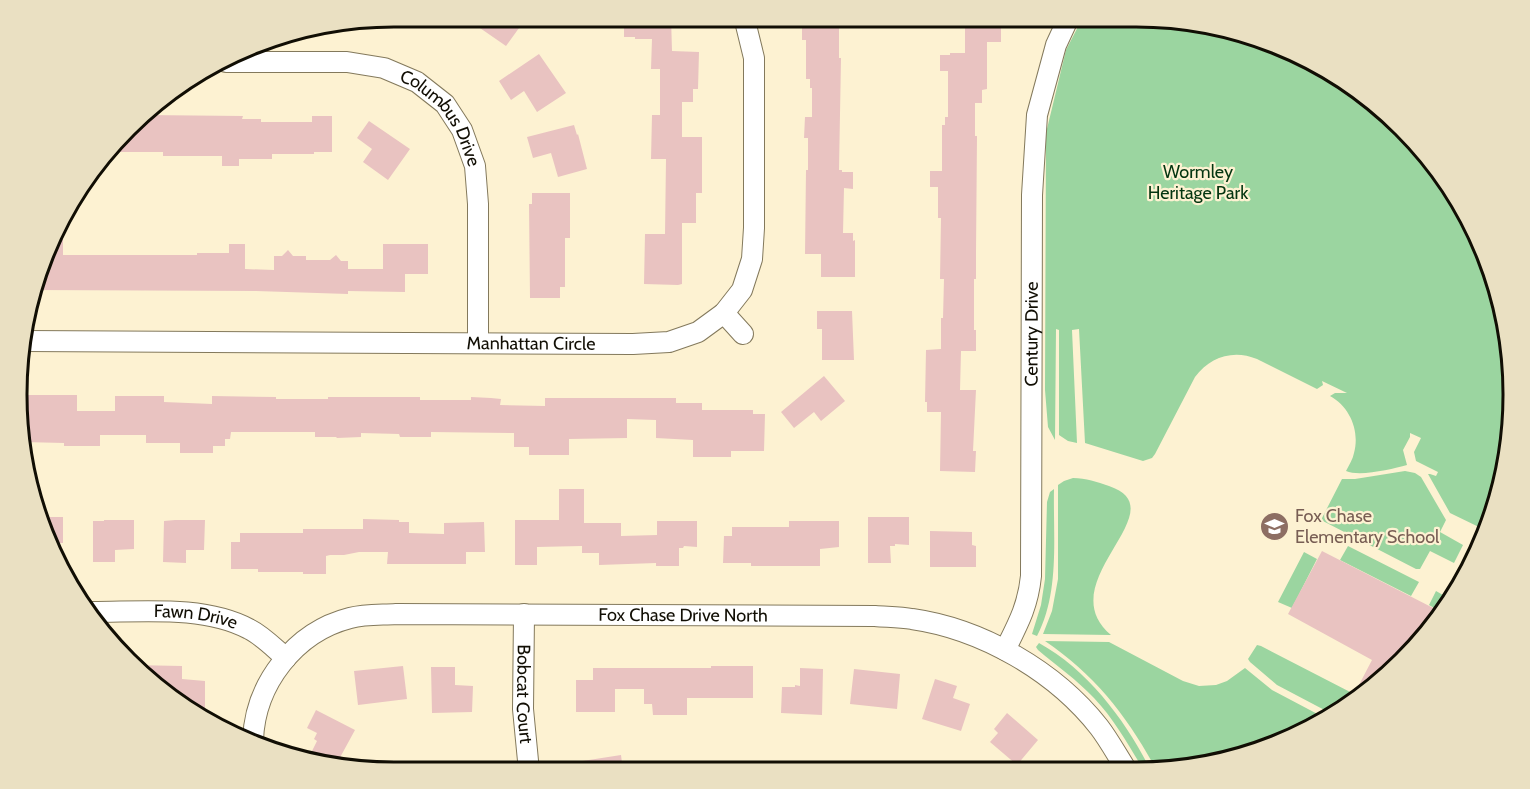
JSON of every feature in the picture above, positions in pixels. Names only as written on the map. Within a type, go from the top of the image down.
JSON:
[{"type":"street","name":"Manhattan Circle","points":[[31,341],[633,344],[669,342],[699,332],[724,313],[742,290],[752,259],[754,58],[746,27]]},
{"type":"street","name":"Century Drive","points":[[1005,650],[1024,610],[1030,588],[1032,217],[1037,115],[1056,45],[1064,27]]},
{"type":"street","name":"Columbus Drive","points":[[239,62],[347,62],[384,68],[417,82],[446,104],[462,130],[475,166],[478,204],[478,343]]},
{"type":"street","points":[[724,313],[743,334]]},
{"type":"street","name":"Fawn Drive","points":[[99,612],[189,612],[221,617],[250,629],[285,658]]},
{"type":"street","name":"Fox Chase Drive North","points":[[254,734],[259,704],[271,677],[285,658],[316,632],[350,618],[396,614],[863,616],[902,618],[945,626],[977,636],[1025,660],[1067,693],[1099,727],[1121,762]]},
{"type":"street","name":"Bobcat Court","points":[[524,615],[523,709],[528,762]]},
{"type":"green space","name":"Wormley Heritage Park","points":[[1078,27],[1160,28],[1207,34],[1231,40],[1276,55],[1319,76],[1378,118],[1412,152],[1441,190],[1465,232],[1483,276],[1496,323],[1503,394],[1500,442],[1490,490],[1478,527],[1450,513],[1428,474],[1436,476],[1438,472],[1416,461],[1414,452],[1421,438],[1410,433],[1403,450],[1407,465],[1367,473],[1346,471],[1354,453],[1356,436],[1348,413],[1330,396],[1335,393],[1347,393],[1322,381],[1323,385],[1317,389],[1248,356],[1223,357],[1201,370],[1195,377],[1155,454],[1152,458],[1143,461],[1085,443],[1079,329],[1072,330],[1077,443],[1068,441],[1059,435],[1059,330],[1056,329],[1055,440],[1048,427],[1045,390],[1046,133],[1066,50]]},
{"type":"green space","points":[[1405,471],[1421,477],[1446,520],[1440,532],[1463,545],[1454,563],[1430,551],[1420,569],[1416,569],[1321,520],[1342,479]]},
{"type":"green space","points":[[1073,478],[1087,479],[1109,486],[1127,497],[1130,512],[1124,530],[1101,571],[1094,593],[1096,614],[1111,635],[1043,634],[1052,611],[1058,579],[1058,485]]},
{"type":"green space","points":[[1054,489],[1052,583],[1044,619],[1037,636],[1032,634],[1041,605],[1045,579],[1047,502],[1050,492]]},
{"type":"green space","points":[[1348,546],[1419,582],[1411,596],[1340,560]]},
{"type":"green space","points":[[1304,552],[1317,559],[1292,608],[1278,602]]},
{"type":"green space","points":[[1436,591],[1443,595],[1434,608],[1429,605]]},
{"type":"green space","points":[[1045,641],[1109,642],[1183,681],[1199,686],[1216,685],[1227,681],[1245,668],[1272,690],[1317,714],[1276,734],[1231,749],[1183,759],[1152,761],[1133,731],[1108,698],[1063,654]]},
{"type":"green space","points":[[1039,643],[1057,654],[1089,682],[1117,715],[1146,762],[1139,762],[1114,723],[1094,698],[1036,647]]},
{"type":"green space","points":[[1257,645],[1261,646],[1351,692],[1324,710],[1277,685],[1248,659]]},
{"type":"building","points":[[478,27],[520,27],[506,46]]},
{"type":"building","points":[[624,27],[671,27],[672,51],[699,52],[698,89],[693,89],[693,102],[682,102],[682,137],[702,137],[702,193],[696,193],[696,223],[682,223],[682,284],[678,285],[644,284],[645,234],[665,234],[666,159],[651,159],[652,115],[660,115],[660,69],[651,69],[652,39],[624,37]]},
{"type":"building","points":[[802,27],[839,27],[839,58],[841,58],[839,170],[853,172],[853,189],[844,188],[843,233],[853,233],[853,241],[855,240],[855,277],[821,277],[821,254],[805,254],[808,138],[804,138],[805,117],[812,117],[812,88],[810,88],[810,79],[806,79],[806,40],[802,40]]},
{"type":"building","points":[[965,27],[1001,27],[1001,42],[987,42],[987,89],[982,90],[982,103],[975,103],[975,136],[977,136],[974,330],[976,330],[976,351],[961,351],[960,390],[976,390],[973,451],[976,451],[975,472],[940,471],[941,412],[927,412],[927,402],[925,402],[926,350],[941,349],[941,318],[943,318],[944,279],[940,279],[941,218],[938,218],[938,187],[930,187],[930,171],[942,171],[942,125],[945,125],[945,117],[948,117],[948,71],[940,71],[940,55],[965,53]]},
{"type":"building","points":[[539,54],[566,93],[537,112],[524,91],[511,100],[499,81]]},
{"type":"building","points":[[156,115],[243,116],[242,119],[261,119],[261,122],[312,122],[312,116],[332,116],[332,152],[272,154],[272,159],[239,159],[239,166],[222,166],[222,156],[163,156],[163,152],[118,152]]},
{"type":"building","points":[[369,121],[410,149],[388,180],[363,162],[372,149],[357,138]]},
{"type":"building","points":[[574,125],[587,169],[558,177],[551,153],[533,158],[527,137]]},
{"type":"building","points":[[532,193],[570,193],[570,238],[565,238],[565,287],[560,287],[560,298],[530,298],[529,204],[532,204]]},
{"type":"building","points":[[63,236],[63,255],[197,255],[197,253],[229,253],[229,244],[245,244],[245,269],[274,270],[274,256],[282,256],[288,250],[293,256],[306,256],[306,260],[330,260],[336,255],[341,261],[348,261],[348,269],[383,269],[383,244],[428,244],[428,274],[405,274],[405,292],[348,291],[348,294],[256,291],[43,290]]},
{"type":"building","points":[[817,311],[852,311],[854,360],[822,360],[822,329],[817,329]]},
{"type":"building","points":[[824,376],[845,401],[821,421],[814,412],[794,428],[781,412]]},
{"type":"building","points":[[27,395],[77,395],[77,411],[115,411],[115,396],[164,396],[164,402],[212,404],[212,396],[276,397],[276,399],[420,397],[420,400],[471,400],[471,397],[501,399],[500,405],[545,406],[545,398],[676,398],[676,403],[702,403],[702,410],[753,410],[753,414],[765,414],[764,451],[731,451],[731,457],[693,457],[693,440],[656,438],[656,420],[627,419],[627,438],[569,439],[569,455],[529,455],[529,447],[514,447],[514,433],[431,432],[431,437],[400,437],[399,434],[361,433],[361,437],[337,438],[315,437],[315,432],[231,432],[230,439],[225,439],[225,446],[213,446],[213,453],[180,453],[180,443],[146,443],[146,435],[100,435],[100,446],[64,446],[64,443],[30,442]]},
{"type":"building","points":[[559,489],[584,489],[584,523],[621,523],[621,536],[657,535],[657,521],[697,521],[697,547],[679,548],[679,566],[656,566],[656,563],[599,565],[599,553],[582,553],[582,546],[537,547],[537,565],[515,565],[515,520],[559,520]]},
{"type":"building","points":[[48,517],[63,517],[63,543],[59,543]]},
{"type":"building","points":[[868,517],[909,517],[909,545],[890,546],[891,563],[868,563]]},
{"type":"building","points":[[363,519],[399,520],[399,522],[409,522],[409,533],[444,534],[444,523],[484,522],[485,552],[466,552],[466,564],[387,564],[388,552],[330,555],[326,556],[326,574],[231,569],[231,542],[240,542],[240,533],[303,533],[303,529],[363,529]]},
{"type":"building","points":[[134,520],[134,549],[115,550],[115,562],[93,562],[93,521]]},
{"type":"building","points":[[205,520],[204,550],[186,550],[186,563],[163,562],[164,521]]},
{"type":"building","points":[[789,521],[839,521],[839,547],[820,549],[820,566],[751,566],[751,563],[723,563],[724,536],[732,536],[732,527],[789,527]]},
{"type":"building","points":[[930,531],[972,532],[972,545],[976,546],[976,567],[930,567]]},
{"type":"building","points":[[1322,551],[1434,608],[1412,637],[1378,671],[1358,687],[1372,660],[1288,614]]},
{"type":"building","points":[[146,665],[182,666],[182,679],[205,681],[205,709],[171,686]]},
{"type":"building","points":[[403,666],[407,699],[358,705],[354,671]]},
{"type":"building","points":[[711,666],[753,666],[753,698],[687,698],[687,715],[653,715],[652,704],[644,704],[644,689],[615,689],[615,712],[576,712],[576,680],[593,680],[593,668],[711,668]]},
{"type":"building","points":[[431,667],[455,667],[455,685],[473,686],[472,712],[432,713]]},
{"type":"building","points":[[800,668],[823,669],[822,715],[781,713],[782,687],[800,686]]},
{"type":"building","points":[[854,669],[900,674],[897,709],[850,704]]},
{"type":"building","points":[[935,679],[957,686],[953,698],[970,704],[961,731],[922,719]]},
{"type":"building","points":[[316,710],[355,730],[340,758],[311,752],[317,741],[314,739],[317,733],[307,728]]},
{"type":"building","points":[[1007,713],[1038,740],[1020,762],[1013,762],[990,742],[998,733],[994,729]]},
{"type":"building","points":[[621,755],[622,762],[576,762]]},
{"type":"place","name":"Fox Chase Elementary School","points":[[1274,526]]}]
